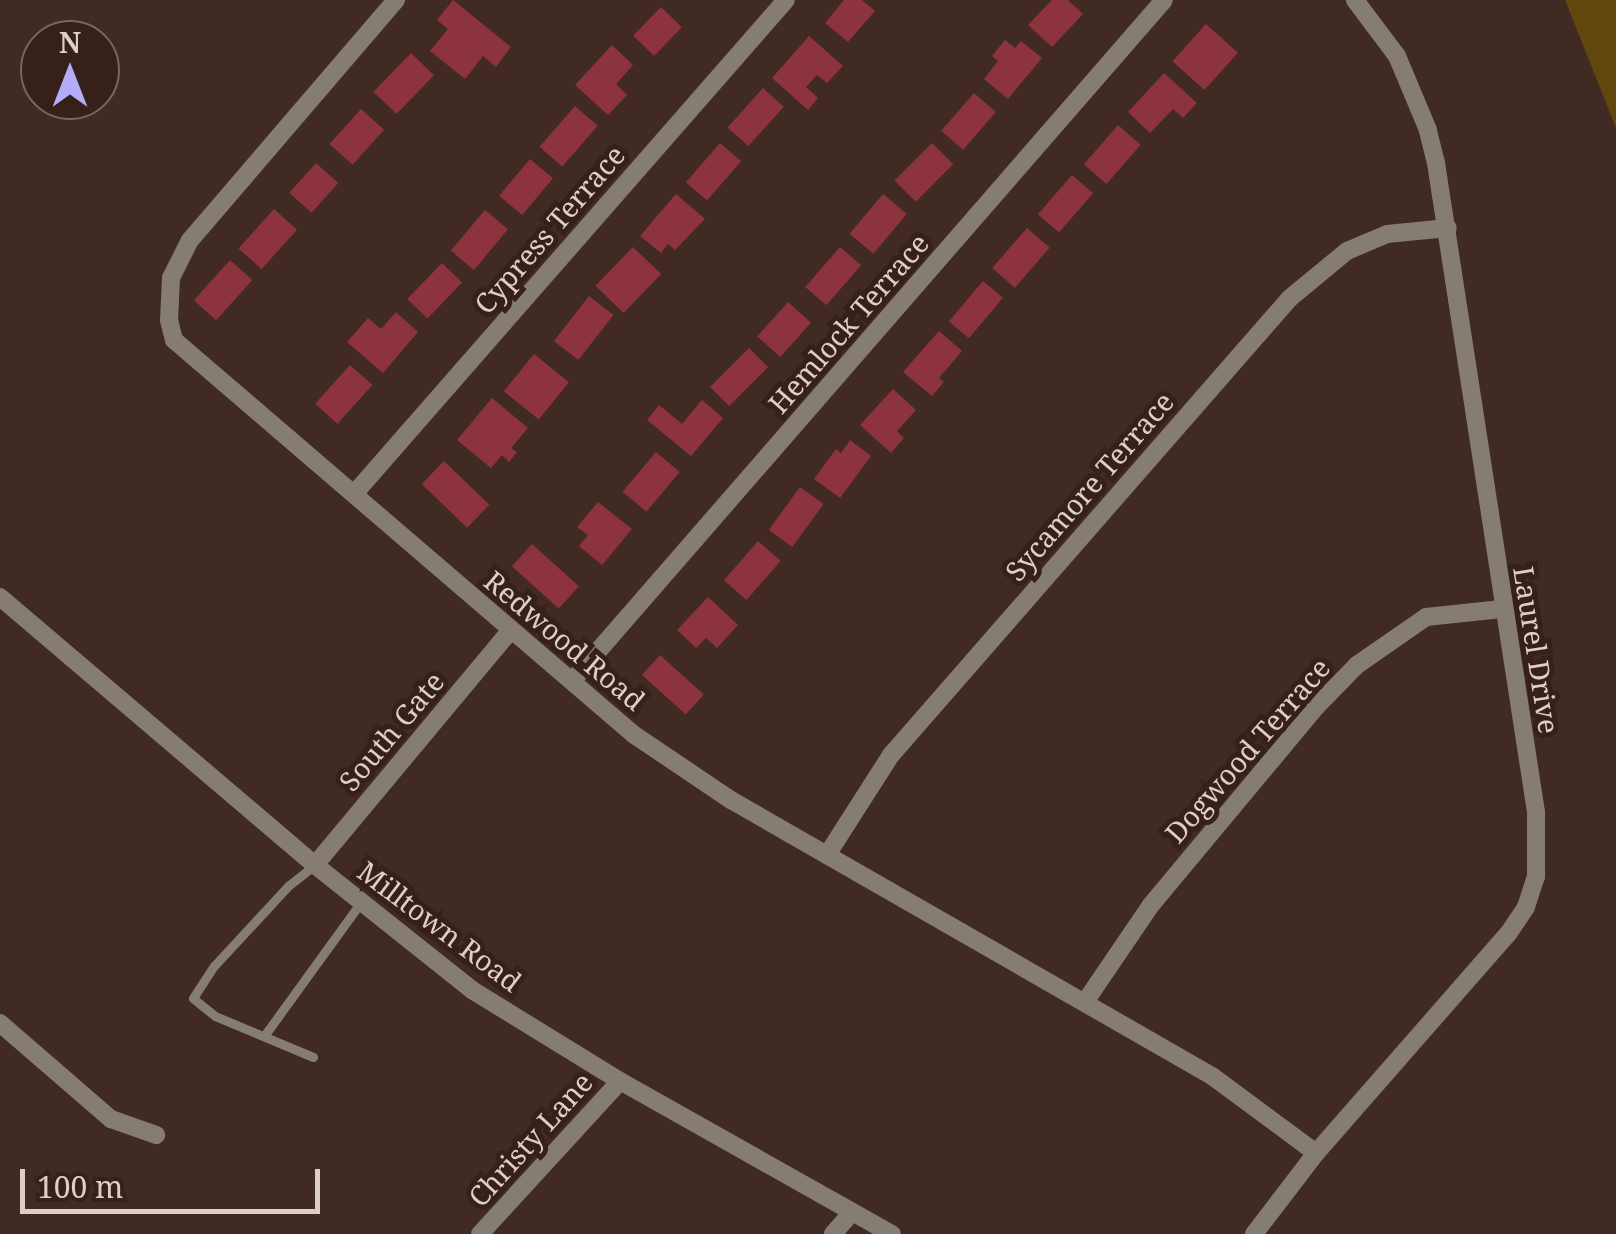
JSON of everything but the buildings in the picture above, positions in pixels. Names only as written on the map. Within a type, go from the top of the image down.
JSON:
[{"type":"street","name":"Redwood Road","points":[[396,0],[190,240],[171,278],[168,298],[174,340],[633,734],[731,800],[1212,1076],[1316,1153]]},
{"type":"street","name":"Cypress Terrace","points":[[354,494],[786,0]]},
{"type":"street","name":"Hemlock Terrace","points":[[572,681],[1164,0]]},
{"type":"street","name":"Laurel Drive","points":[[1254,1234],[1316,1153],[1508,934],[1526,908],[1536,878],[1536,812],[1502,609],[1448,228],[1428,130],[1414,93],[1381,30],[1355,0]]},
{"type":"street","name":"Sycamore Terrace","points":[[827,856],[891,755],[1290,298],[1347,251],[1387,234],[1448,228]]},
{"type":"street","name":"Milltown Road","points":[[0,597],[314,866],[472,990],[620,1080],[892,1234]]},
{"type":"street","name":"Dogwood Terrace","points":[[1085,1002],[1151,906],[1316,707],[1357,664],[1426,618],[1502,609]]},
{"type":"street","name":"South Gate","points":[[314,866],[510,632]]},
{"type":"street","points":[[0,1023],[111,1119],[156,1135]]},
{"type":"street","name":"Christy Lane","points":[[480,1234],[620,1080]]},
{"type":"street","points":[[833,1234],[852,1212]]},
{"type":"lane","points":[[313,1057],[215,1016],[193,998],[214,966],[288,886],[314,866]]},
{"type":"lane","points":[[264,1036],[361,902]]},
{"type":"shaded area","points":[[1565,0],[1616,0],[1616,128]]}]
